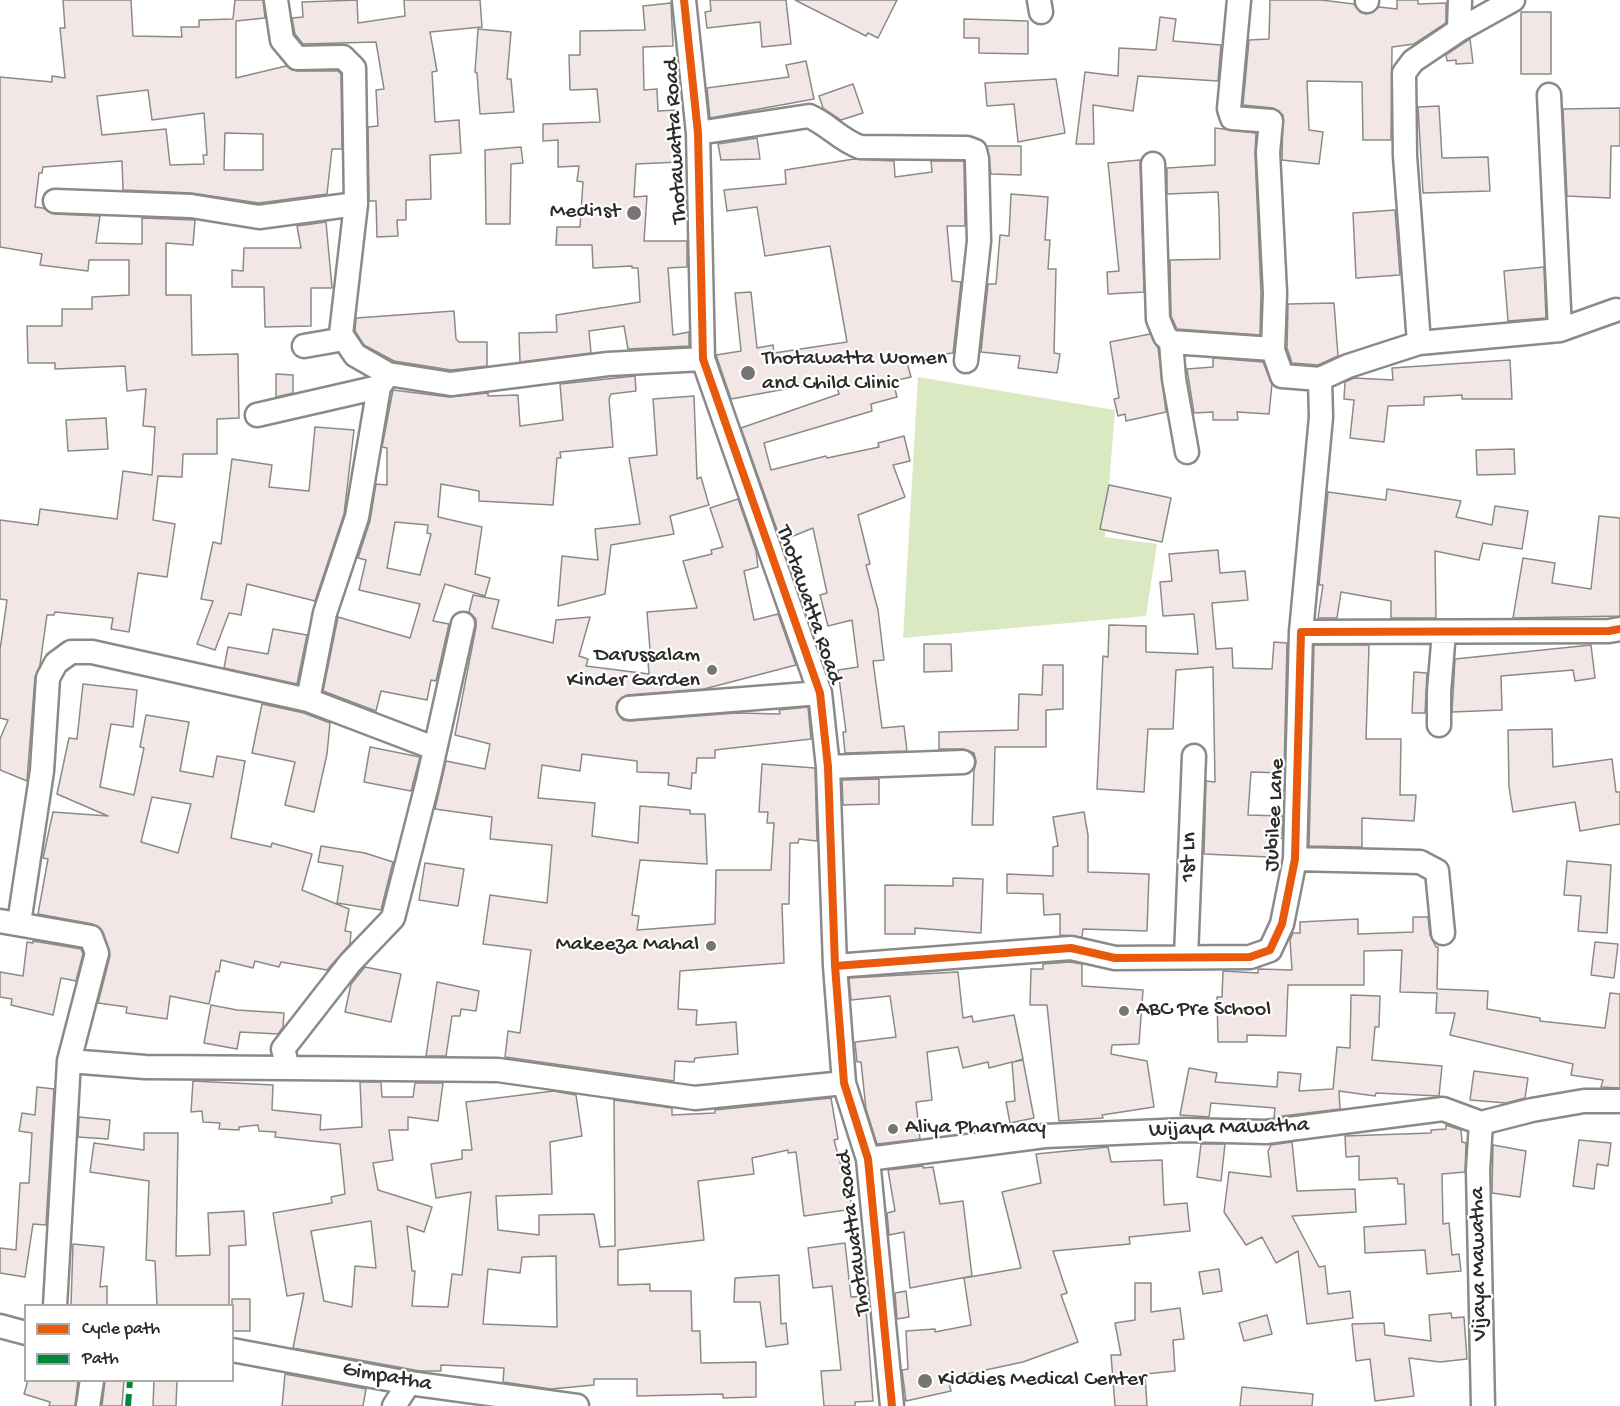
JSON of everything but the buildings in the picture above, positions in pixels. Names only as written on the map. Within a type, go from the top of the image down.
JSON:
[{"type":"street","points":[[276,0],[282,40],[297,58],[343,57],[354,68],[356,204],[341,334],[355,355],[384,380]]},
{"type":"street","name":"Thotawatta Road","points":[[684,0],[698,133],[703,359],[820,693],[828,767],[835,966],[844,1083],[868,1159],[892,1406]]},
{"type":"street","points":[[1239,0],[1229,109],[1232,118],[1271,120],[1268,152],[1275,293],[1273,349],[1282,376],[1320,379],[1348,366],[1419,343],[1560,330],[1616,310]]},
{"type":"street","points":[[1459,30],[1460,0]]},
{"type":"street","points":[[1419,343],[1405,156],[1402,84],[1404,73],[1413,61],[1459,30],[1513,0]]},
{"type":"street","points":[[1549,95],[1560,330]]},
{"type":"street","points":[[698,133],[809,116],[822,122],[846,142],[860,147],[967,147],[975,151],[979,241],[966,361]]},
{"type":"street","points":[[1153,164],[1158,319],[1165,336],[1171,342],[1174,379],[1187,452]]},
{"type":"street","points":[[55,201],[191,206],[259,217],[356,204]]},
{"type":"street","points":[[304,346],[344,339]]},
{"type":"street","points":[[1171,342],[1273,349]]},
{"type":"street","points":[[257,415],[384,380],[451,384],[608,364],[703,359]]},
{"type":"street","name":"Jubilee Lane","points":[[835,966],[1071,948],[1115,958],[1250,957],[1270,950],[1282,924],[1295,859],[1301,632],[1321,417],[1320,379]]},
{"type":"street","points":[[308,700],[325,613],[357,517],[384,380]]},
{"type":"street","points":[[288,1068],[283,1049],[350,963],[393,918],[463,624]]},
{"type":"street","points":[[1301,632],[1609,632],[1620,629]]},
{"type":"street","points":[[1439,725],[1444,632]]},
{"type":"street","points":[[55,1304],[69,1061],[97,953],[90,937],[10,922],[42,771],[48,678],[56,663],[71,652],[92,652],[308,700],[434,748]]},
{"type":"street","points":[[629,708],[820,693]]},
{"type":"street","name":"1st Ln","points":[[1186,957],[1194,756]]},
{"type":"street","points":[[828,767],[963,762]]},
{"type":"street","points":[[1295,859],[1420,862],[1437,871],[1443,933]]},
{"type":"street","points":[[69,1061],[145,1067],[498,1070],[694,1098],[844,1083]]},
{"type":"street","points":[[1481,1123],[1532,1110],[1584,1101],[1620,1101]]},
{"type":"street","name":"Wijaya Mawatha","points":[[868,1159],[1045,1136],[1185,1130],[1266,1132],[1443,1109],[1481,1123]]},
{"type":"street","name":"Vijaya Mawatha","points":[[1481,1123],[1478,1170],[1483,1406]]},
{"type":"street","points":[[0,1326],[24,1332]]},
{"type":"street","name":"Gimpatha","points":[[234,1350],[410,1383],[577,1406]]},
{"type":"street","points":[[88,1406],[92,1382]]},
{"type":"street","points":[[394,1406],[410,1383]]},
{"type":"green space","points":[[918,377],[1115,410],[1105,537],[1157,544],[1146,616],[903,638]]},
{"type":"marked path","points":[[128,1406],[130,1382]]},
{"type":"cycle path","points":[[684,0],[698,133],[703,359],[820,693],[828,767],[835,966],[844,1083],[868,1159],[892,1406]]},
{"type":"cycle path","points":[[835,966],[1071,948],[1115,958],[1250,957],[1270,950],[1282,924],[1295,859],[1301,632],[1609,631],[1620,629]]},
{"type":"place","name":"Medi1st","points":[[634,213]]},
{"type":"place","name":"Thotawatta Women and Child Clinic","points":[[748,373]]},
{"type":"place","name":"Darussalam Kinder Garden","points":[[712,670]]},
{"type":"place","name":"Makeeza Mahal","points":[[711,946]]},
{"type":"place","name":"ABC Pre School","points":[[1124,1011]]},
{"type":"place","name":"Aliya Pharmacy","points":[[893,1129]]},
{"type":"place","name":"Kiddies Medical Center","points":[[925,1381]]}]
